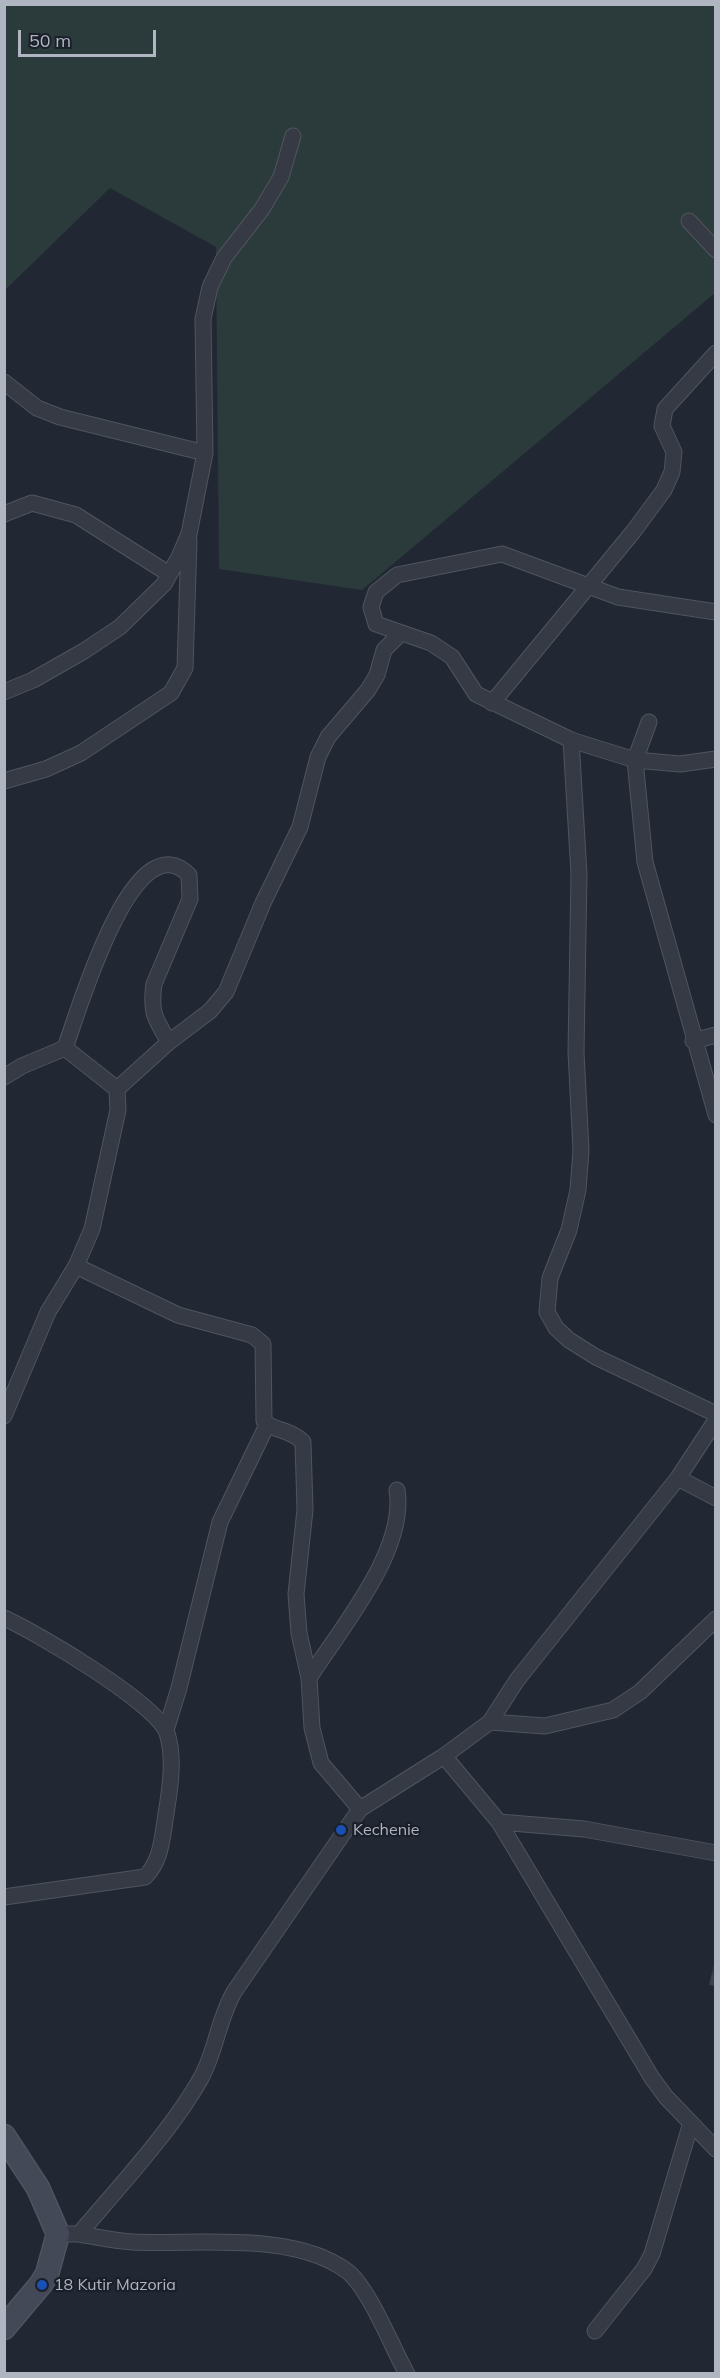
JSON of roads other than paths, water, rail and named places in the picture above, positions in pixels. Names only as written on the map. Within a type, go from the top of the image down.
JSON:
[{"type":"main road","points":[[4,2136],[68,2234],[47,2274],[4,2328]]},
{"type":"street","points":[[4,781],[46,769],[81,753],[171,693],[185,668],[189,534],[205,453],[203,319],[210,287],[224,258],[262,209],[280,177],[293,136]]},
{"type":"street","points":[[688,221],[716,250]]},
{"type":"street","points":[[492,703],[664,490],[672,471],[674,452],[662,426],[665,409],[716,353]]},
{"type":"street","points":[[4,382],[37,408],[60,417],[205,453]]},
{"type":"street","points":[[4,514],[32,503],[76,515],[169,574]]},
{"type":"street","points":[[4,692],[33,680],[120,627],[164,585],[189,534]]},
{"type":"street","points":[[716,612],[618,597],[501,554],[397,575],[376,592],[371,608],[376,624],[431,643],[452,657],[476,694],[571,740],[635,760],[680,764],[716,759]]},
{"type":"street","points":[[117,1089],[169,1042],[210,1011],[226,992],[263,903],[300,827],[318,757],[328,737],[373,683],[384,650],[401,633]]},
{"type":"street","points":[[649,722],[635,760],[650,887],[716,1115]]},
{"type":"street","points":[[571,740],[579,874],[576,1052],[581,1150],[572,1220],[550,1278],[547,1312],[555,1328],[596,1358],[716,1414]]},
{"type":"street","points":[[4,1077],[22,1066],[65,1048],[103,945],[127,894],[150,872],[166,865],[176,865],[189,875],[190,899],[154,984],[152,999],[153,1015],[169,1042]]},
{"type":"street","points":[[693,1041],[716,1035]]},
{"type":"street","points":[[4,1416],[48,1312],[76,1266],[92,1229],[118,1110],[117,1089],[65,1048]]},
{"type":"street","points":[[76,1266],[178,1315],[259,1339],[263,1344],[265,1355],[264,1421],[267,1425],[289,1431],[303,1442],[305,1510],[296,1594],[298,1633],[309,1678],[312,1728],[321,1762],[360,1809]]},
{"type":"street","points":[[68,2234],[191,2094],[210,2056],[222,2014],[234,1992],[360,1809],[444,1756],[490,1722],[517,1680],[678,1478],[716,1420]]},
{"type":"street","points":[[4,1897],[145,1877],[154,1868],[158,1859],[171,1778],[166,1731],[179,1688],[220,1522],[267,1425]]},
{"type":"street","points":[[678,1478],[716,1498]]},
{"type":"street","points":[[309,1678],[380,1568],[397,1521],[400,1507],[397,1490]]},
{"type":"street","points":[[4,1618],[42,1636],[153,1713],[166,1731]]},
{"type":"street","points":[[490,1722],[545,1726],[613,1710],[640,1692],[716,1619]]},
{"type":"street","points":[[444,1756],[499,1822],[652,2078],[716,2149]]},
{"type":"street","points":[[499,1822],[584,1829],[716,1853]]},
{"type":"street","points":[[595,2331],[644,2269],[652,2254],[691,2123]]},
{"type":"street","points":[[68,2234],[130,2242],[276,2245],[316,2255],[348,2272],[370,2303],[407,2373]]},
{"type":"place","name":"Kechenie","points":[[341,1830]]},
{"type":"place","name":"18 Kutir Mazoria","points":[[42,2285]]}]
